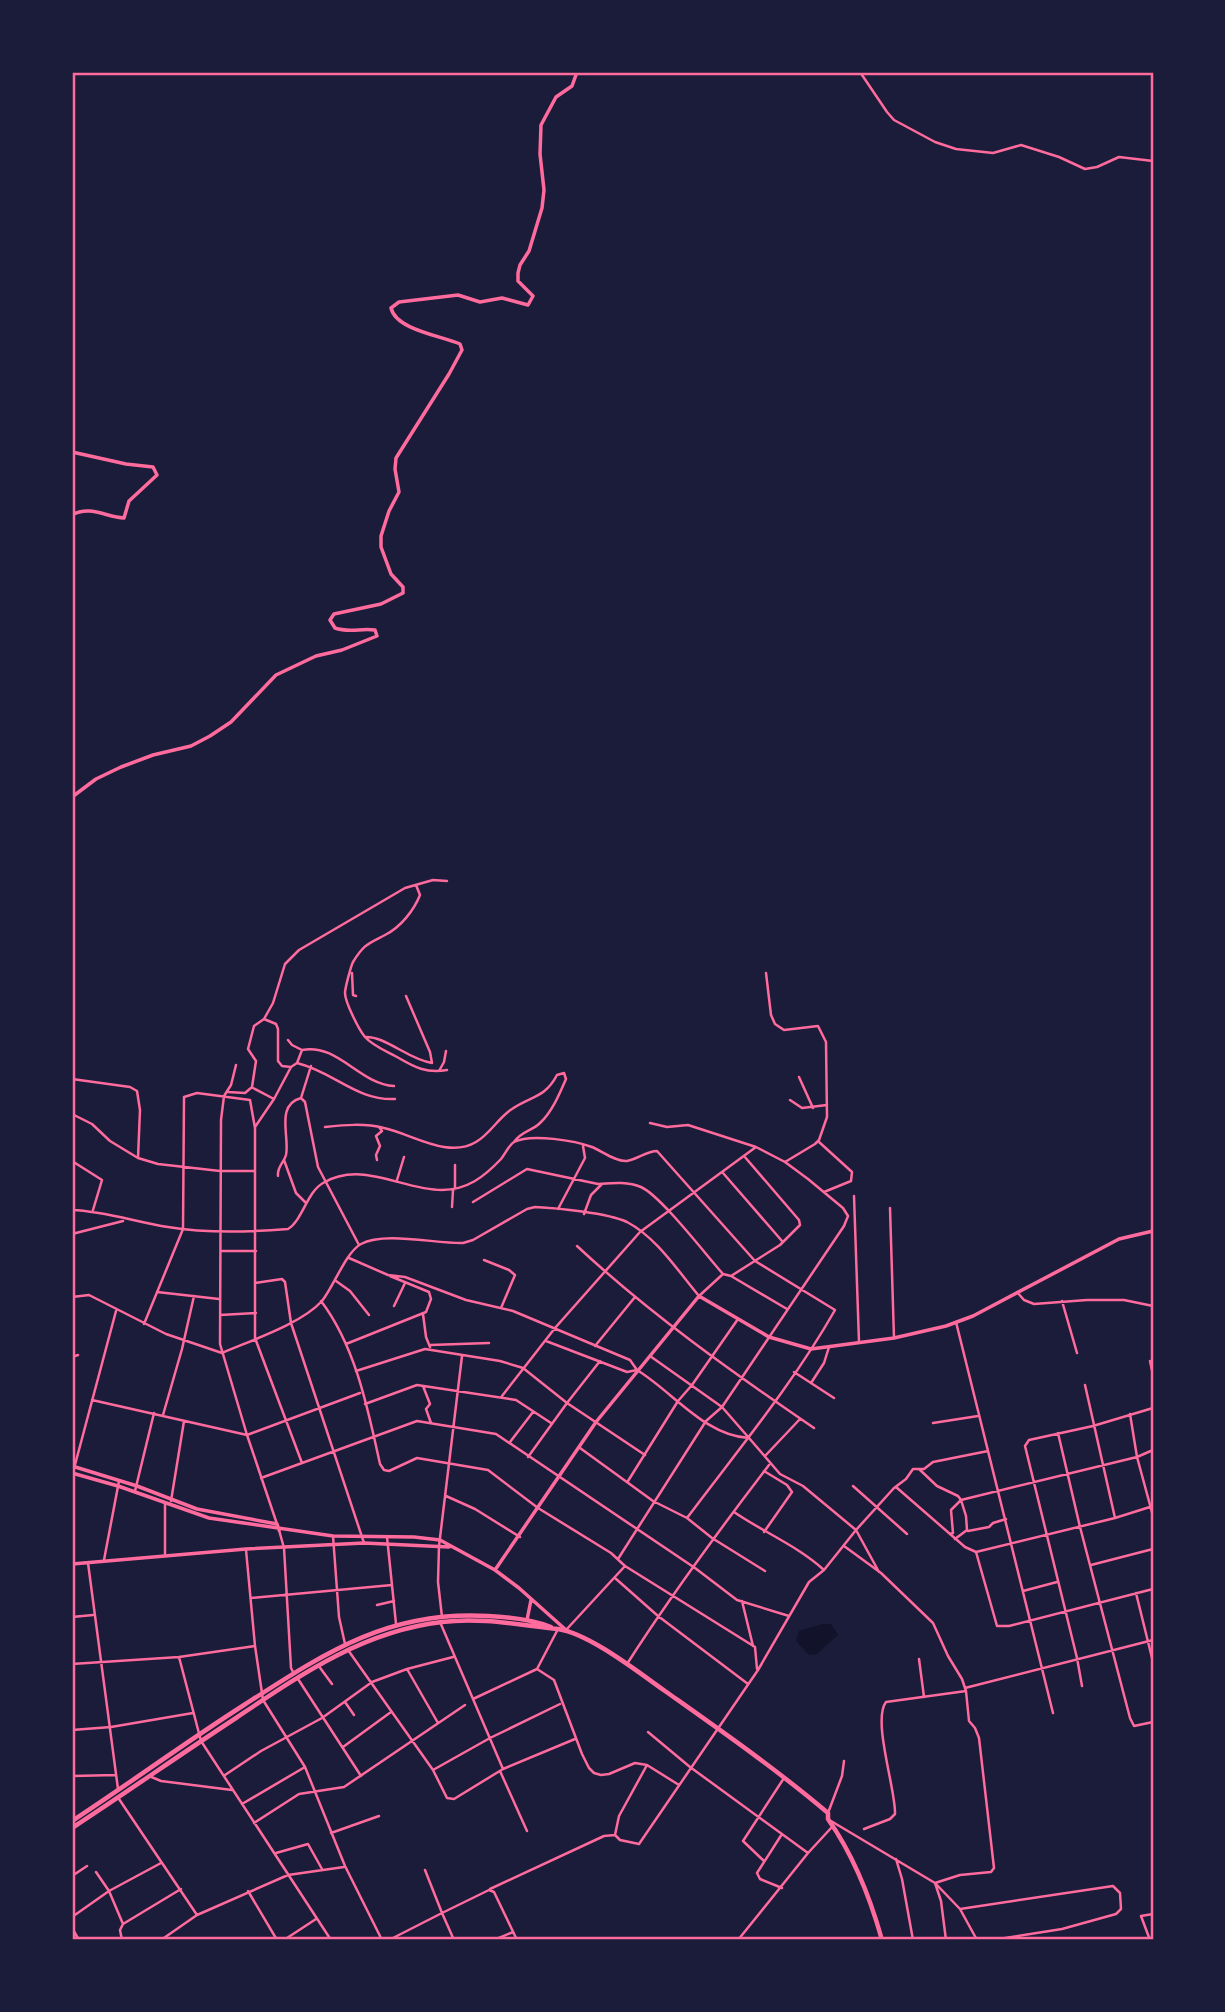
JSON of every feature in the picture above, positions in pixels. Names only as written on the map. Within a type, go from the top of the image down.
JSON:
[{"type":"highway","points":[[72,1821],[149,1776],[295,1675],[346,1646],[397,1628],[442,1619],[527,1622],[566,1630],[627,1664],[717,1727],[828,1812],[828,1819],[853,1860],[875,1914],[882,1940]]},
{"type":"highway","points":[[295,1675],[318,1665],[346,1646]]},
{"type":"highway","points":[[72,1828],[199,1734],[263,1697]]},
{"type":"street","points":[[72,797],[96,779],[121,767],[153,755],[191,746],[210,736],[230,722],[268,682],[302,662],[377,636],[375,630],[371,629],[353,631],[335,628],[330,620],[334,614],[365,609],[403,593],[403,587],[391,574],[381,547],[385,523],[399,492],[396,458],[462,350],[460,344],[412,328],[396,317],[391,308],[399,302],[458,295],[480,302],[502,298],[528,305],[533,296],[519,281],[518,273],[529,251],[542,208],[544,190],[540,154],[541,125],[556,97],[572,86],[578,72]]},
{"type":"street","points":[[860,72],[894,120],[935,142],[956,149],[993,153],[1021,145],[1059,157],[1085,169],[1097,167],[1119,157],[1153,161]]},
{"type":"street","points":[[72,452],[153,467],[157,475],[129,501],[124,518],[100,512],[78,512],[72,515]]},
{"type":"street","points":[[228,1092],[245,1093],[252,1087],[256,1061],[248,1049],[254,1026],[264,1019],[278,989],[285,964],[299,950],[392,894],[433,880],[447,881]]},
{"type":"street","points":[[416,885],[420,895],[411,911],[388,934],[369,942],[352,964],[345,994],[359,1030],[365,1037],[414,1068],[438,1072],[447,1070]]},
{"type":"street","points":[[351,970],[353,995],[356,996]]},
{"type":"street","points":[[766,973],[771,1015],[775,1024],[784,1030],[818,1026],[825,1042],[827,1117],[818,1142],[785,1162]]},
{"type":"street","points":[[365,1037],[380,1040],[415,1059],[432,1063],[407,996]]},
{"type":"street","points":[[264,1019],[276,1024],[278,1028],[278,1061],[282,1066],[291,1067]]},
{"type":"street","points":[[288,1040],[302,1051],[313,1048],[326,1052],[378,1082],[394,1086]]},
{"type":"street","points":[[255,1128],[302,1051]]},
{"type":"street","points":[[438,1072],[446,1051]]},
{"type":"street","points":[[297,1063],[311,1066],[371,1098],[395,1099]]},
{"type":"street","points":[[236,1065],[228,1092],[224,1096],[220,1171],[219,1315],[222,1353],[284,1548],[291,1668],[361,1776]]},
{"type":"street","points":[[311,1066],[301,1098],[306,1106],[313,1147],[324,1182],[359,1245]]},
{"type":"street","points":[[72,1202],[72,1210],[93,1210],[126,1220],[183,1229],[288,1229],[324,1182],[355,1174],[368,1174],[418,1188],[466,1187],[483,1177],[521,1133],[539,1124],[553,1106],[566,1079],[564,1073],[557,1075],[552,1085],[539,1096],[509,1111],[475,1143],[462,1148],[442,1147],[379,1127],[361,1125],[325,1128]]},
{"type":"street","points":[[799,1077],[813,1108]]},
{"type":"street","points":[[72,1079],[130,1087],[137,1091],[140,1110],[138,1158]]},
{"type":"street","points":[[252,1087],[274,1099]]},
{"type":"street","points":[[144,1324],[183,1229],[184,1097],[197,1093],[250,1100],[255,1128],[255,1338],[302,1463]]},
{"type":"street","points":[[278,1176],[277,1170],[284,1160],[287,1146],[285,1115],[294,1101],[301,1098]]},
{"type":"street","points":[[790,1100],[802,1108],[827,1105]]},
{"type":"street","points":[[72,1115],[92,1124],[110,1142],[138,1158],[158,1164],[220,1171],[255,1171]]},
{"type":"street","points":[[618,1559],[653,1500],[706,1421],[722,1408],[847,1219],[848,1212],[785,1162],[756,1147],[688,1125],[667,1127],[650,1123]]},
{"type":"street","points":[[377,1160],[380,1146],[376,1138],[382,1131],[379,1127]]},
{"type":"street","points":[[514,1142],[541,1137],[590,1146],[626,1161],[657,1152],[755,1261],[835,1310],[749,1438],[687,1518]]},
{"type":"street","points":[[818,1142],[852,1172],[851,1181],[824,1192]]},
{"type":"street","points":[[558,1209],[585,1158],[583,1146]]},
{"type":"street","points":[[502,1396],[555,1328],[640,1231],[756,1147]]},
{"type":"street","points":[[731,1276],[799,1227],[797,1219],[744,1156]]},
{"type":"street","points":[[397,1182],[404,1157]]},
{"type":"street","points":[[284,1160],[296,1193],[306,1203]]},
{"type":"street","points":[[72,1161],[102,1180],[93,1210]]},
{"type":"street","points":[[452,1207],[455,1165]]},
{"type":"street","points":[[473,1202],[523,1170],[602,1184],[638,1185],[655,1198],[723,1274],[731,1276],[787,1310]]},
{"type":"street","points":[[1153,1170],[1153,1175]]},
{"type":"street","points":[[722,1172],[782,1241]]},
{"type":"street","points":[[584,1214],[591,1195],[602,1184]]},
{"type":"street","points":[[854,1196],[859,1342]]},
{"type":"street","points":[[890,1208],[894,1338]]},
{"type":"street","points":[[72,1297],[89,1295],[144,1324],[222,1353],[310,1312],[321,1301],[359,1245],[374,1240],[391,1239],[463,1244],[527,1209],[558,1209],[620,1219],[640,1231],[662,1252],[699,1296],[769,1337],[811,1349],[930,1331],[973,1316],[1119,1239],[1153,1231]]},
{"type":"street","points":[[72,1234],[126,1220]]},
{"type":"street","points":[[577,1246],[635,1297],[814,1428]]},
{"type":"street","points":[[221,1251],[256,1251]]},
{"type":"street","points":[[346,1344],[423,1314],[430,1304],[429,1292],[349,1258]]},
{"type":"street","points":[[484,1260],[515,1275],[501,1308]]},
{"type":"street","points":[[495,1570],[596,1422],[673,1326],[723,1274]]},
{"type":"street","points":[[388,1275],[405,1278],[466,1300],[501,1308],[630,1360],[637,1370],[706,1421],[737,1437],[749,1438]]},
{"type":"street","points":[[255,1283],[282,1279],[285,1283],[291,1323],[364,1542]]},
{"type":"street","points":[[335,1281],[350,1292],[369,1315]]},
{"type":"street","points":[[394,1306],[405,1283]]},
{"type":"street","points":[[157,1292],[219,1299]]},
{"type":"street","points":[[1017,1292],[1028,1303],[1125,1300],[1153,1306]]},
{"type":"street","points":[[162,1415],[194,1296]]},
{"type":"street","points":[[595,1346],[635,1297]]},
{"type":"street","points":[[321,1301],[334,1319],[346,1344],[380,1464],[386,1471],[416,1458],[488,1470],[538,1508],[625,1566],[753,1646]]},
{"type":"street","points":[[1062,1301],[1077,1353]]},
{"type":"street","points":[[116,1311],[72,1474],[137,1486],[197,1509],[277,1524]]},
{"type":"street","points":[[219,1315],[256,1313]]},
{"type":"street","points":[[423,1314],[430,1348]]},
{"type":"street","points":[[628,1481],[678,1401],[738,1319]]},
{"type":"street","points":[[956,1322],[1054,1713]]},
{"type":"street","points":[[546,1341],[627,1372],[637,1370]]},
{"type":"street","points":[[355,1371],[417,1350],[489,1343]]},
{"type":"street","points":[[811,1383],[824,1363],[829,1347]]},
{"type":"street","points":[[430,1348],[523,1368],[567,1403],[645,1455]]},
{"type":"street","points":[[72,1357],[78,1354]]},
{"type":"street","points":[[462,1356],[439,1543],[438,1582],[442,1619],[453,1657],[474,1699],[527,1831]]},
{"type":"street","points":[[650,1356],[722,1408],[780,1474],[803,1486],[856,1530],[879,1572]]},
{"type":"street","points":[[1150,1361],[1153,1375]]},
{"type":"street","points":[[528,1457],[551,1423],[600,1362]]},
{"type":"street","points":[[794,1372],[834,1398]]},
{"type":"street","points":[[1085,1385],[1115,1518]]},
{"type":"street","points":[[365,1404],[411,1386],[423,1386],[516,1400],[551,1423]]},
{"type":"street","points":[[423,1386],[430,1402],[426,1409],[431,1423]]},
{"type":"street","points":[[92,1401],[247,1436],[361,1392]]},
{"type":"street","points":[[1082,1686],[1024,1446],[1026,1442],[1153,1408]]},
{"type":"street","points":[[509,1444],[533,1412]]},
{"type":"street","points":[[135,1492],[154,1413]]},
{"type":"street","points":[[1130,1414],[1137,1457],[1153,1516]]},
{"type":"street","points":[[933,1423],[978,1416]]},
{"type":"street","points":[[765,1456],[800,1419]]},
{"type":"street","points":[[172,1500],[184,1421]]},
{"type":"street","points":[[261,1478],[417,1422],[496,1434],[741,1601],[789,1616]]},
{"type":"street","points":[[1058,1433],[1080,1527],[1134,1726],[1153,1722]]},
{"type":"street","points":[[580,1448],[653,1500],[687,1518],[712,1538],[765,1571]]},
{"type":"street","points":[[950,1534],[953,1533],[951,1510],[961,1500],[1137,1457],[1153,1450]]},
{"type":"street","points":[[389,1940],[604,1836],[615,1835],[621,1840],[639,1844],[758,1670],[809,1582],[824,1570],[876,1507],[913,1469],[933,1462],[988,1451]]},
{"type":"street","points":[[627,1664],[658,1616],[695,1568],[712,1538],[770,1464]]},
{"type":"street","points":[[73,1467],[119,1483],[196,1516],[279,1530],[439,1543],[476,1558],[495,1570],[566,1630],[625,1566]]},
{"type":"street","points":[[919,1469],[937,1486],[958,1496],[966,1516],[967,1530]]},
{"type":"street","points":[[764,1471],[787,1485],[792,1492],[764,1532]]},
{"type":"street","points":[[104,1560],[119,1483]]},
{"type":"street","points":[[853,1486],[907,1534]]},
{"type":"street","points":[[896,1487],[955,1539],[976,1552],[1012,1545],[1152,1506]]},
{"type":"street","points":[[446,1496],[475,1509],[520,1537]]},
{"type":"street","points":[[164,1504],[172,1500]]},
{"type":"street","points":[[164,1504],[165,1556]]},
{"type":"street","points":[[733,1512],[788,1544],[824,1570]]},
{"type":"street","points":[[967,1530],[970,1532],[989,1527],[1006,1519]]},
{"type":"street","points":[[955,1539],[967,1530]]},
{"type":"street","points":[[333,1536],[340,1617],[346,1646],[433,1770],[447,1798],[451,1799],[502,1770],[576,1739]]},
{"type":"street","points":[[387,1537],[397,1628]]},
{"type":"street","points":[[72,1564],[364,1542],[439,1543]]},
{"type":"street","points":[[844,1546],[879,1572],[933,1623],[966,1689],[969,1721],[979,1738],[994,1871],[960,1875],[935,1883]]},
{"type":"street","points":[[246,1549],[263,1697],[305,1767],[345,1866],[382,1940]]},
{"type":"street","points":[[1091,1565],[1153,1549]]},
{"type":"street","points":[[976,1552],[997,1626],[1009,1626],[1153,1589]]},
{"type":"street","points":[[88,1563],[118,1794],[197,1915]]},
{"type":"street","points":[[615,1578],[658,1616],[748,1684]]},
{"type":"street","points":[[1023,1591],[1057,1582]]},
{"type":"street","points":[[251,1598],[392,1585]]},
{"type":"street","points":[[1136,1593],[1151,1641],[1153,1662]]},
{"type":"street","points":[[377,1605],[394,1601]]},
{"type":"street","points":[[527,1622],[531,1601]]},
{"type":"street","points":[[741,1601],[756,1650],[758,1670]]},
{"type":"street","points":[[72,1617],[93,1615]]},
{"type":"street","points":[[474,1699],[537,1669],[558,1629]]},
{"type":"street","points":[[864,1829],[890,1819],[895,1814],[882,1725],[883,1706],[886,1702],[966,1689],[1077,1658],[1151,1641]]},
{"type":"street","points":[[72,1664],[179,1657],[256,1646]]},
{"type":"street","points":[[179,1657],[201,1741],[331,1940]]},
{"type":"street","points":[[224,1776],[261,1751],[323,1718],[372,1682],[453,1657]]},
{"type":"street","points":[[919,1660],[924,1697]]},
{"type":"street","points":[[318,1665],[332,1684]]},
{"type":"street","points":[[407,1669],[438,1723]]},
{"type":"street","points":[[537,1669],[554,1680],[576,1739],[594,1773],[609,1774],[635,1762],[647,1765],[679,1785]]},
{"type":"street","points":[[345,1702],[354,1715]]},
{"type":"street","points":[[433,1770],[561,1703]]},
{"type":"street","points":[[254,1823],[299,1794],[341,1788],[465,1705]]},
{"type":"street","points":[[343,1747],[392,1711]]},
{"type":"street","points":[[72,1730],[111,1727],[194,1713]]},
{"type":"street","points":[[648,1732],[690,1767],[808,1853]]},
{"type":"street","points":[[828,1812],[842,1776],[844,1761]]},
{"type":"street","points":[[615,1835],[619,1816],[647,1765]]},
{"type":"street","points":[[242,1804],[305,1767]]},
{"type":"street","points":[[72,1776],[116,1774]]},
{"type":"street","points":[[149,1776],[161,1781],[232,1790]]},
{"type":"street","points":[[764,1861],[743,1842],[784,1778]]},
{"type":"street","points":[[331,1833],[379,1816]]},
{"type":"street","points":[[828,1819],[935,1883],[960,1909],[977,1940]]},
{"type":"street","points":[[738,1940],[833,1826]]},
{"type":"street","points":[[782,1834],[757,1873],[782,1888]]},
{"type":"street","points":[[276,1853],[308,1844],[322,1869]]},
{"type":"street","points":[[896,1859],[913,1940]]},
{"type":"street","points":[[72,1917],[109,1891],[161,1863]]},
{"type":"street","points":[[161,1940],[197,1915],[248,1891],[288,1875],[345,1866]]},
{"type":"street","points":[[72,1876],[88,1867]]},
{"type":"street","points":[[425,1870],[454,1940]]},
{"type":"street","points":[[96,1872],[109,1891],[123,1924]]},
{"type":"street","points":[[935,1883],[946,1940]]},
{"type":"street","points":[[960,1909],[1113,1886],[1120,1894],[1119,1912],[1062,1930],[992,1940]]},
{"type":"street","points":[[121,1939],[120,1930],[123,1924],[181,1889]]},
{"type":"street","points":[[489,1890],[494,1892],[517,1940]]},
{"type":"street","points":[[248,1891],[277,1940]]},
{"type":"street","points":[[1150,1940],[1141,1916],[1153,1914]]},
{"type":"street","points":[[284,1940],[316,1919]]},
{"type":"street","points":[[72,1928],[79,1940]]},
{"type":"street","points":[[494,1940],[513,1932]]},
{"type":"shaded area","points":[[831,1624],[838,1635],[817,1654],[809,1655],[796,1641],[799,1631]]}]
